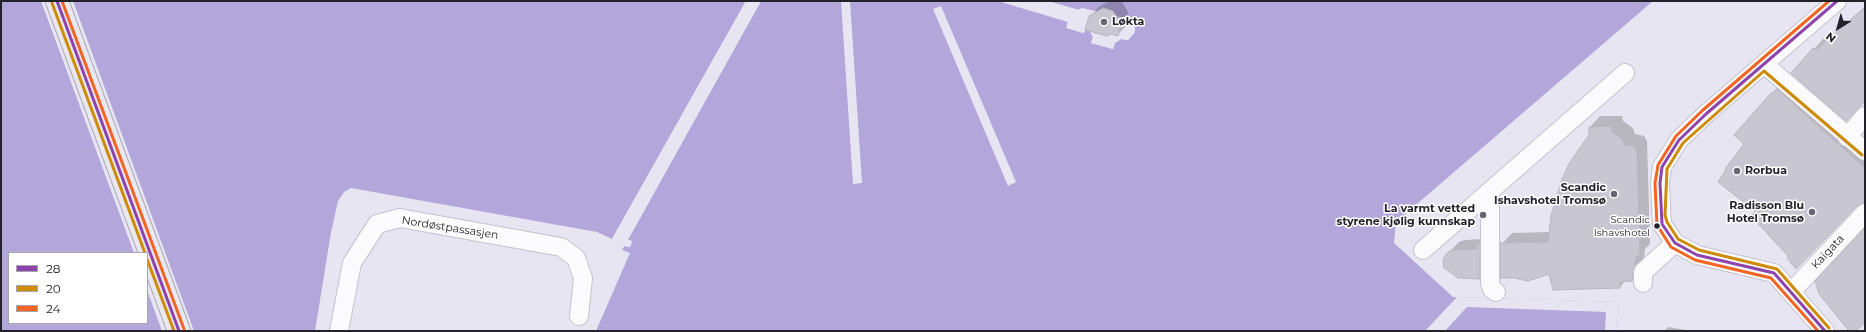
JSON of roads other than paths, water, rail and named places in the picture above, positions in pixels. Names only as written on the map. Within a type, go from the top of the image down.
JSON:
[{"type":"main road","points":[[57,1],[179,331]]},
{"type":"street","points":[[1825,331],[1774,273],[1697,255],[1675,243],[1662,224],[1660,216],[1660,183],[1662,167],[1679,140],[1706,114],[1837,1]]},
{"type":"street","points":[[1764,64],[1865,151]]},
{"type":"street","points":[[1423,250],[1625,73]]},
{"type":"street","points":[[1847,136],[1865,116]]},
{"type":"street","points":[[1490,191],[1490,283],[1492,289],[1496,292]]},
{"type":"street","name":"Kaigata","points":[[1791,292],[1865,213]]},
{"type":"street","name":"Nordøstpassasjen","points":[[339,331],[352,262],[377,224],[400,218],[561,247],[576,258],[583,278],[579,316]]},
{"type":"street","points":[[1643,278],[1675,243]]},
{"type":"place","name":"Løkta","points":[[1104,22]]},
{"type":"place","name":"Rorbua","points":[[1737,171]]},
{"type":"place","name":"Scandic Ishavshotel Tromsø","points":[[1614,194]]},
{"type":"place","name":"Radisson Blu Hotel Tromsø","points":[[1812,212]]},
{"type":"place","name":"La varmt vetted styrene kjølig kunnskap","points":[[1483,215]]},
{"type":"place","name":"Scandic Ishavshotel","points":[[1657,226]]}]
